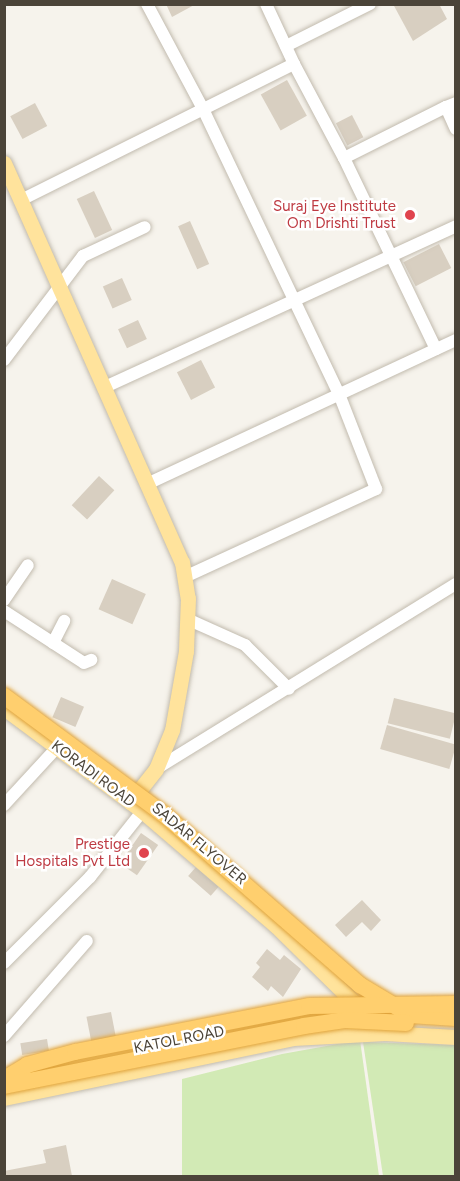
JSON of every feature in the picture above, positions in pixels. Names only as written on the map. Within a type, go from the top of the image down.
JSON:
[{"type":"highway","name":"SADAR FLYOVER","points":[[4,696],[165,815],[360,985],[410,1015],[456,1018]]},
{"type":"highway","name":"SADAR FLYOVER","points":[[4,701],[168,823],[356,987],[409,1029]]},
{"type":"highway","points":[[4,1079],[27,1065],[75,1052],[309,1006],[456,1004]]},
{"type":"highway","points":[[4,1086],[304,1026],[345,1020],[409,1029]]},
{"type":"main road","points":[[4,163],[182,562],[187,619],[186,651],[172,730],[147,793],[136,806]]},
{"type":"main road","name":"KORADI ROAD","points":[[4,690],[147,793],[345,967],[409,1029]]},
{"type":"main road","name":"KORADI ROAD","points":[[4,708],[136,806],[275,925],[359,1012],[385,1033]]},
{"type":"main road","points":[[312,1015],[324,999],[324,974]]},
{"type":"main road","name":"KATOL ROAD","points":[[4,1072],[312,1015],[389,1010],[456,1012]]},
{"type":"main road","points":[[385,1033],[409,1029],[456,1037]]},
{"type":"main road","name":"KATOL ROAD","points":[[4,1098],[293,1038],[385,1033]]},
{"type":"street","points":[[147,4],[203,109],[339,394],[376,489],[185,577]]},
{"type":"street","points":[[266,4],[294,64],[344,158],[436,349]]},
{"type":"street","points":[[286,46],[370,4]]},
{"type":"street","points":[[21,200],[294,64]]},
{"type":"street","points":[[344,158],[451,105],[456,129]]},
{"type":"street","points":[[4,360],[83,256],[145,226]]},
{"type":"street","points":[[105,387],[456,226]]},
{"type":"street","points":[[147,483],[456,340]]},
{"type":"street","points":[[4,600],[28,565]]},
{"type":"street","points":[[156,769],[456,584]]},
{"type":"street","points":[[4,611],[84,663],[91,660]]},
{"type":"street","points":[[187,619],[245,645],[289,689]]},
{"type":"street","points":[[53,643],[64,621]]},
{"type":"street","points":[[4,805],[68,735]]},
{"type":"street","points":[[4,963],[90,878],[136,806]]},
{"type":"street","points":[[4,1036],[87,941]]},
{"type":"green space","points":[[360,1040],[379,1176],[182,1176],[182,1079],[282,1054]]},
{"type":"green space","points":[[363,1042],[455,1045],[455,1176],[383,1176]]},
{"type":"building","points":[[166,4],[196,4],[172,17]]},
{"type":"building","points":[[393,4],[439,4],[447,19],[413,41]]},
{"type":"building","points":[[287,80],[307,116],[281,130],[261,95]]},
{"type":"building","points":[[35,103],[47,126],[22,139],[10,116]]},
{"type":"building","points":[[352,115],[363,137],[347,145],[336,123]]},
{"type":"building","points":[[94,191],[112,230],[95,238],[77,199]]},
{"type":"building","points":[[190,221],[209,264],[197,269],[178,226]]},
{"type":"building","points":[[439,244],[451,268],[416,286],[403,262]]},
{"type":"building","points":[[122,278],[132,300],[113,308],[103,287]]},
{"type":"building","points":[[138,320],[147,339],[127,348],[118,329]]},
{"type":"building","points":[[201,360],[215,388],[191,400],[177,372]]},
{"type":"building","points":[[99,476],[114,490],[87,520],[72,505]]},
{"type":"building","points":[[112,579],[146,594],[132,624],[99,609]]},
{"type":"building","points":[[61,697],[84,707],[75,727],[52,717]]},
{"type":"building","points":[[394,698],[456,713],[450,739],[388,723]]},
{"type":"building","points":[[387,725],[456,745],[449,769],[380,749]]},
{"type":"building","points":[[141,833],[158,845],[137,875],[120,863]]},
{"type":"building","points":[[196,867],[219,887],[211,896],[188,876]]},
{"type":"building","points":[[362,900],[381,920],[371,931],[362,922],[346,937],[335,925]]},
{"type":"building","points":[[267,949],[280,960],[284,955],[301,969],[283,997],[271,986],[268,991],[252,977],[260,967],[256,963]]},
{"type":"building","points":[[111,1012],[116,1037],[91,1041],[86,1017]]},
{"type":"building","points":[[47,1039],[49,1051],[22,1055],[20,1043]]},
{"type":"building","points":[[66,1145],[72,1176],[4,1176],[4,1171],[46,1163],[43,1150]]},
{"type":"place","name":"Suraj Eye Institute Om Drishti Trust","points":[[410,215]]},
{"type":"place","name":"Prestige Hospitals Pvt Ltd","points":[[144,853]]}]
